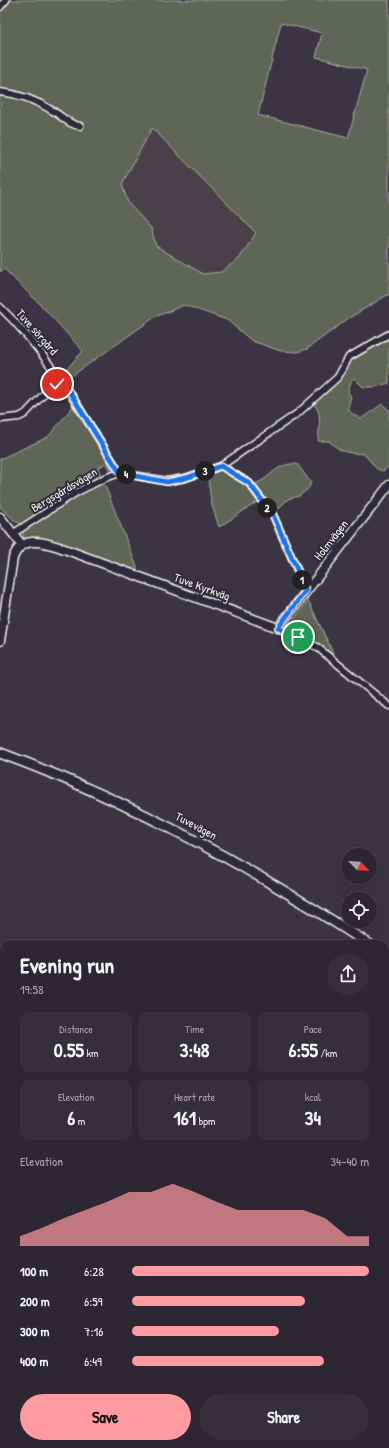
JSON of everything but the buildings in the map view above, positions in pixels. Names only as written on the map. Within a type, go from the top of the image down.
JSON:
[{"type":"main road","name":"Tuvevägen","points":[[0,753],[61,776],[164,823],[273,883],[363,940]]},
{"type":"street","points":[[0,7],[6,0]]},
{"type":"street","points":[[0,92],[27,97],[54,112],[72,125],[80,126]]},
{"type":"street","name":"Tuve sörgård","points":[[0,307],[17,323],[45,356],[62,380],[120,473]]},
{"type":"street","points":[[120,473],[167,482],[186,478],[221,466],[298,413],[338,377],[349,357],[389,334]]},
{"type":"street","points":[[0,419],[19,417],[25,414],[44,394],[62,380]]},
{"type":"street","points":[[221,466],[249,483],[273,515],[306,590]]},
{"type":"street","name":"Bergsgårdsvägen","points":[[14,534],[77,492],[120,473]]},
{"type":"street","name":"Holmvägen","points":[[278,628],[389,485]]},
{"type":"street","points":[[0,517],[22,545],[13,558],[0,640]]},
{"type":"street","name":"Tuve Kyrkväg","points":[[22,545],[34,541],[48,543],[278,628],[317,647],[389,706]]},
{"type":"shaded area","points":[[152,127],[256,233],[239,259],[221,272],[203,274],[156,246],[151,228],[128,203],[122,184]]},
{"type":"green space","points":[[0,0],[389,0],[389,294],[349,318],[307,349],[298,352],[281,351],[252,341],[227,320],[184,305],[155,317],[66,380],[62,374],[83,351],[40,304],[4,269],[0,272]],"holes":[[[281,23],[322,33],[316,57],[367,70],[348,138],[258,115]],[[152,128],[256,233],[239,259],[221,272],[203,274],[156,246],[151,228],[128,203],[122,184]]]},
{"type":"green space","points":[[389,337],[389,383],[375,387],[363,387],[354,378],[351,381],[348,393],[351,396],[349,410],[361,419],[382,404],[389,410],[389,466],[383,471],[377,469],[364,454],[345,452],[337,448],[329,441],[318,441],[319,416],[313,403],[356,355]]},
{"type":"green space","points":[[80,401],[121,469],[113,474],[106,463],[98,468],[137,567],[138,574],[47,540],[24,538],[24,525],[15,521],[0,507],[0,459],[48,437],[75,404]]},
{"type":"green space","points":[[290,464],[297,464],[311,483],[308,489],[299,496],[288,499],[279,508],[267,513],[257,502],[219,527],[211,502],[208,476],[220,470],[236,476],[247,485],[254,484],[265,479],[278,468]]},
{"type":"green space","points":[[308,600],[334,655],[290,629],[290,625]]},
{"type":"route","points":[[57,384],[62,380],[120,473],[167,482],[186,478],[221,466],[240,476],[249,483],[273,515],[306,590],[278,628],[298,637]]}]
